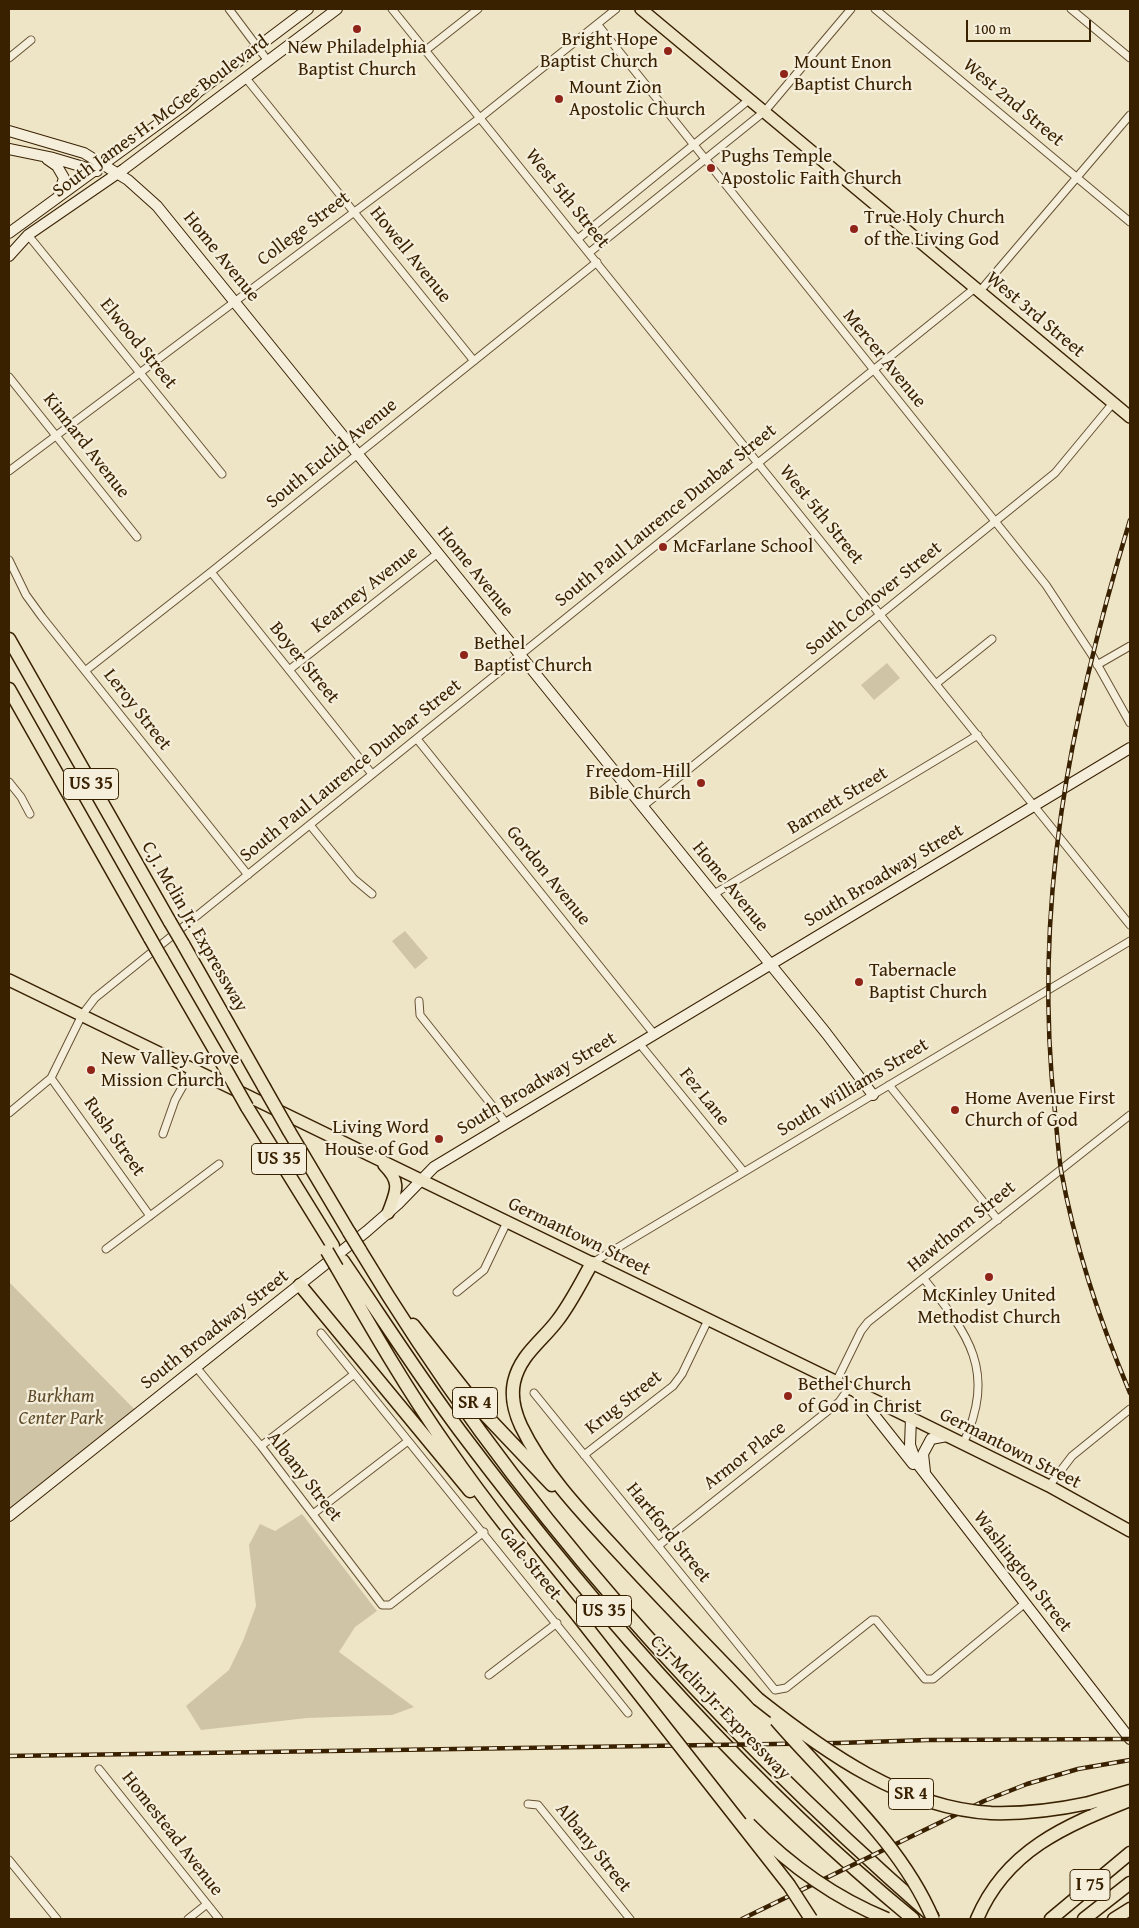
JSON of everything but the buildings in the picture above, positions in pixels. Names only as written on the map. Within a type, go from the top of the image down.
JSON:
[{"type":"highway","name":"C.J. Mclin Jr. Expressway","points":[[10,640],[264,1087],[349,1232],[416,1342],[498,1457],[621,1608],[721,1719],[786,1784],[867,1860],[934,1919]]},
{"type":"highway","name":"US 35","points":[[9,689],[216,1054],[340,1265]]},
{"type":"highway","points":[[587,1518],[544,1465],[524,1432],[515,1411],[513,1391],[519,1368],[526,1356],[557,1322],[592,1263]]},
{"type":"highway","name":"C.J. Mclin Jr. Expressway","points":[[340,1265],[459,1430],[520,1510],[592,1597],[672,1688],[746,1764],[825,1841],[913,1919]]},
{"type":"highway","name":"SR 4","points":[[340,1265],[410,1392],[448,1448],[503,1523],[712,1786],[757,1832],[801,1869],[849,1900],[887,1919]]},
{"type":"highway","name":"SR 4","points":[[376,1277],[477,1406],[538,1472],[587,1518],[680,1619],[758,1699],[790,1724],[840,1758],[895,1788],[945,1805],[989,1813],[1091,1809],[1130,1792]]},
{"type":"highway","points":[[300,1285],[468,1489],[503,1523]]},
{"type":"highway","points":[[758,1699],[872,1826],[911,1878],[934,1919]]},
{"type":"highway","points":[[712,1786],[790,1885],[811,1919]]},
{"type":"highway","points":[[977,1919],[992,1890],[1015,1862],[1091,1809],[1130,1800]]},
{"type":"highway","name":"I 75","points":[[1051,1919],[1130,1853]]},
{"type":"highway","name":"I 75","points":[[1084,1919],[1130,1882]]},
{"type":"highway","points":[[1114,1919],[1130,1909]]},
{"type":"main road","name":"West 3rd Street","points":[[641,9],[1113,403],[1129,414]]},
{"type":"main road","name":"Germantown Street","points":[[9,980],[911,1418],[1049,1486],[1130,1531]]},
{"type":"main road","points":[[381,1162],[391,1172],[396,1181],[396,1191],[388,1212]]},
{"type":"street","points":[[228,9],[268,61]]},
{"type":"street","name":"South James H. McGee Boulevard","points":[[9,233],[183,106],[198,92],[308,9]]},
{"type":"street","name":"South James H. McGee Boulevard","points":[[9,256],[28,236],[117,173],[337,9]]},
{"type":"street","name":"West 5th Street","points":[[392,9],[579,238],[1130,925]]},
{"type":"street","points":[[426,50],[478,9]]},
{"type":"street","name":"College Street","points":[[9,471],[480,117],[616,9]]},
{"type":"street","points":[[590,252],[765,111],[851,9]]},
{"type":"street","name":"West 2nd Street","points":[[875,9],[1130,222]]},
{"type":"street","points":[[1071,9],[1130,58]]},
{"type":"street","name":"Mercer Avenue","points":[[598,25],[1046,585],[1097,665],[1130,723]]},
{"type":"street","points":[[9,58],[31,40]]},
{"type":"street","name":"Howell Avenue","points":[[245,77],[474,361]]},
{"type":"street","points":[[579,238],[750,99]]},
{"type":"street","name":"South Paul Laurence Dunbar Street","points":[[9,1113],[51,1078],[82,1015],[95,998],[873,370],[977,289],[1077,177],[1130,114]]},
{"type":"street","name":"Home Avenue","points":[[9,131],[81,151],[140,189],[156,206],[714,894],[873,1095]]},
{"type":"street","points":[[9,149],[93,171],[117,173]]},
{"type":"street","points":[[45,157],[62,172],[64,183],[59,195]]},
{"type":"street","name":"Elwood Street","points":[[28,236],[222,474]]},
{"type":"street","name":"South Euclid Avenue","points":[[85,671],[597,262]]},
{"type":"street","name":"Kinnard Avenue","points":[[9,376],[136,537]]},
{"type":"street","name":"South Conover Street","points":[[642,807],[1056,473],[1113,403]]},
{"type":"street","name":"Kearney Avenue","points":[[289,670],[438,553]]},
{"type":"street","name":"Leroy Street","points":[[9,560],[16,577],[38,612],[248,875]]},
{"type":"street","name":"Boyer Street","points":[[211,572],[372,774]]},
{"type":"street","points":[[937,683],[992,639]]},
{"type":"street","points":[[1097,665],[1130,646]]},
{"type":"street","name":"Barnett Street","points":[[714,894],[978,735]]},
{"type":"street","name":"Gordon Avenue","points":[[417,739],[654,1034]]},
{"type":"street","name":"South Broadway Street","points":[[9,1516],[300,1285],[388,1212],[422,1181],[434,1166],[1130,748]]},
{"type":"street","points":[[9,782],[21,797],[30,814]]},
{"type":"street","points":[[310,825],[354,879],[372,894]]},
{"type":"street","name":"South Williams Street","points":[[592,1263],[1130,941]]},
{"type":"street","points":[[419,1002],[420,1015],[506,1123]]},
{"type":"street","name":"Fez Lane","points":[[639,1043],[744,1172]]},
{"type":"street","points":[[163,1134],[175,1100],[193,1068]]},
{"type":"street","name":"Rush Street","points":[[51,1078],[150,1216]]},
{"type":"street","points":[[889,1085],[998,1220]]},
{"type":"street","name":"Hawthorn Street","points":[[836,1382],[861,1331],[868,1322],[1130,1115]]},
{"type":"street","points":[[106,1249],[219,1164]]},
{"type":"street","points":[[457,1292],[484,1270],[507,1222]]},
{"type":"street","points":[[924,1278],[965,1333],[975,1362],[978,1391],[976,1408],[963,1444]]},
{"type":"street","name":"Krug Street","points":[[584,1455],[678,1380],[708,1320]]},
{"type":"street","points":[[313,1514],[408,1441],[321,1333]]},
{"type":"street","name":"Albany Street","points":[[196,1367],[260,1446],[371,1591],[386,1606],[484,1532]]},
{"type":"street","points":[[260,1446],[353,1375]]},
{"type":"street","points":[[853,1390],[935,1489]]},
{"type":"street","name":"Armor Place","points":[[658,1546],[853,1390]]},
{"type":"street","name":"Hartford Street","points":[[534,1393],[771,1688],[778,1691],[786,1688],[872,1620],[876,1620],[925,1679],[929,1680],[1024,1604]]},
{"type":"street","points":[[1049,1486],[1072,1456],[1130,1409]]},
{"type":"street","name":"Washington Street","points":[[911,1418],[909,1433],[912,1454],[928,1479],[1130,1739]]},
{"type":"street","points":[[928,1479],[924,1465],[924,1450],[931,1439],[947,1436]]},
{"type":"street","name":"Gale Street","points":[[408,1441],[444,1482],[628,1713]]},
{"type":"street","points":[[489,1675],[557,1623]]},
{"type":"street","name":"Homestead Avenue","points":[[99,1769],[219,1919]]},
{"type":"street","name":"Albany Street","points":[[528,1804],[538,1805],[630,1919]]},
{"type":"street","points":[[9,1860],[57,1919]]},
{"type":"street","points":[[188,1919],[207,1904]]},
{"type":"green space","points":[[887,663],[900,678],[874,700],[861,685]]},
{"type":"green space","points":[[405,931],[428,958],[415,969],[392,941]]},
{"type":"green space","name":"Burkham Center Park","points":[[9,1282],[138,1413],[9,1516]]},
{"type":"green space","points":[[302,1514],[377,1611],[355,1627],[339,1652],[414,1707],[392,1715],[307,1718],[201,1730],[186,1706],[229,1670],[243,1641],[256,1606],[249,1545],[260,1524],[275,1531]]},
{"type":"railway","points":[[1130,520],[1090,667],[1074,740],[1061,813],[1053,886],[1049,960],[1049,1035],[1061,1170],[1081,1256],[1109,1339],[1130,1393]]},
{"type":"railway","points":[[9,1756],[927,1740],[1130,1739]]},
{"type":"railway","points":[[742,1919],[984,1801],[1027,1784],[1078,1769],[1130,1760]]},
{"type":"place","name":"New Philadelphia Baptist Church","points":[[357,29]]},
{"type":"place","name":"Bright Hope Baptist Church","points":[[668,51]]},
{"type":"place","name":"Mount Enon Baptist Church","points":[[784,74]]},
{"type":"place","name":"Mount Zion Apostolic Church","points":[[559,99]]},
{"type":"place","name":"Pughs Temple Apostolic Faith Church","points":[[711,168]]},
{"type":"place","name":"True Holy Church of the Living God","points":[[854,229]]},
{"type":"place","name":"McFarlane School","points":[[663,547]]},
{"type":"place","name":"Bethel Baptist Church","points":[[464,655]]},
{"type":"place","name":"Freedom-Hill Bible Church","points":[[701,783]]},
{"type":"place","name":"Tabernacle Baptist Church","points":[[859,982]]},
{"type":"place","name":"New Valley Grove Mission Church","points":[[91,1070]]},
{"type":"place","name":"Home Avenue First Church of God","points":[[955,1110]]},
{"type":"place","name":"Living Word House of God","points":[[439,1139]]},
{"type":"place","name":"McKinley United Methodist Church","points":[[989,1277]]},
{"type":"place","name":"Bethel Church of God in Christ","points":[[788,1396]]}]
